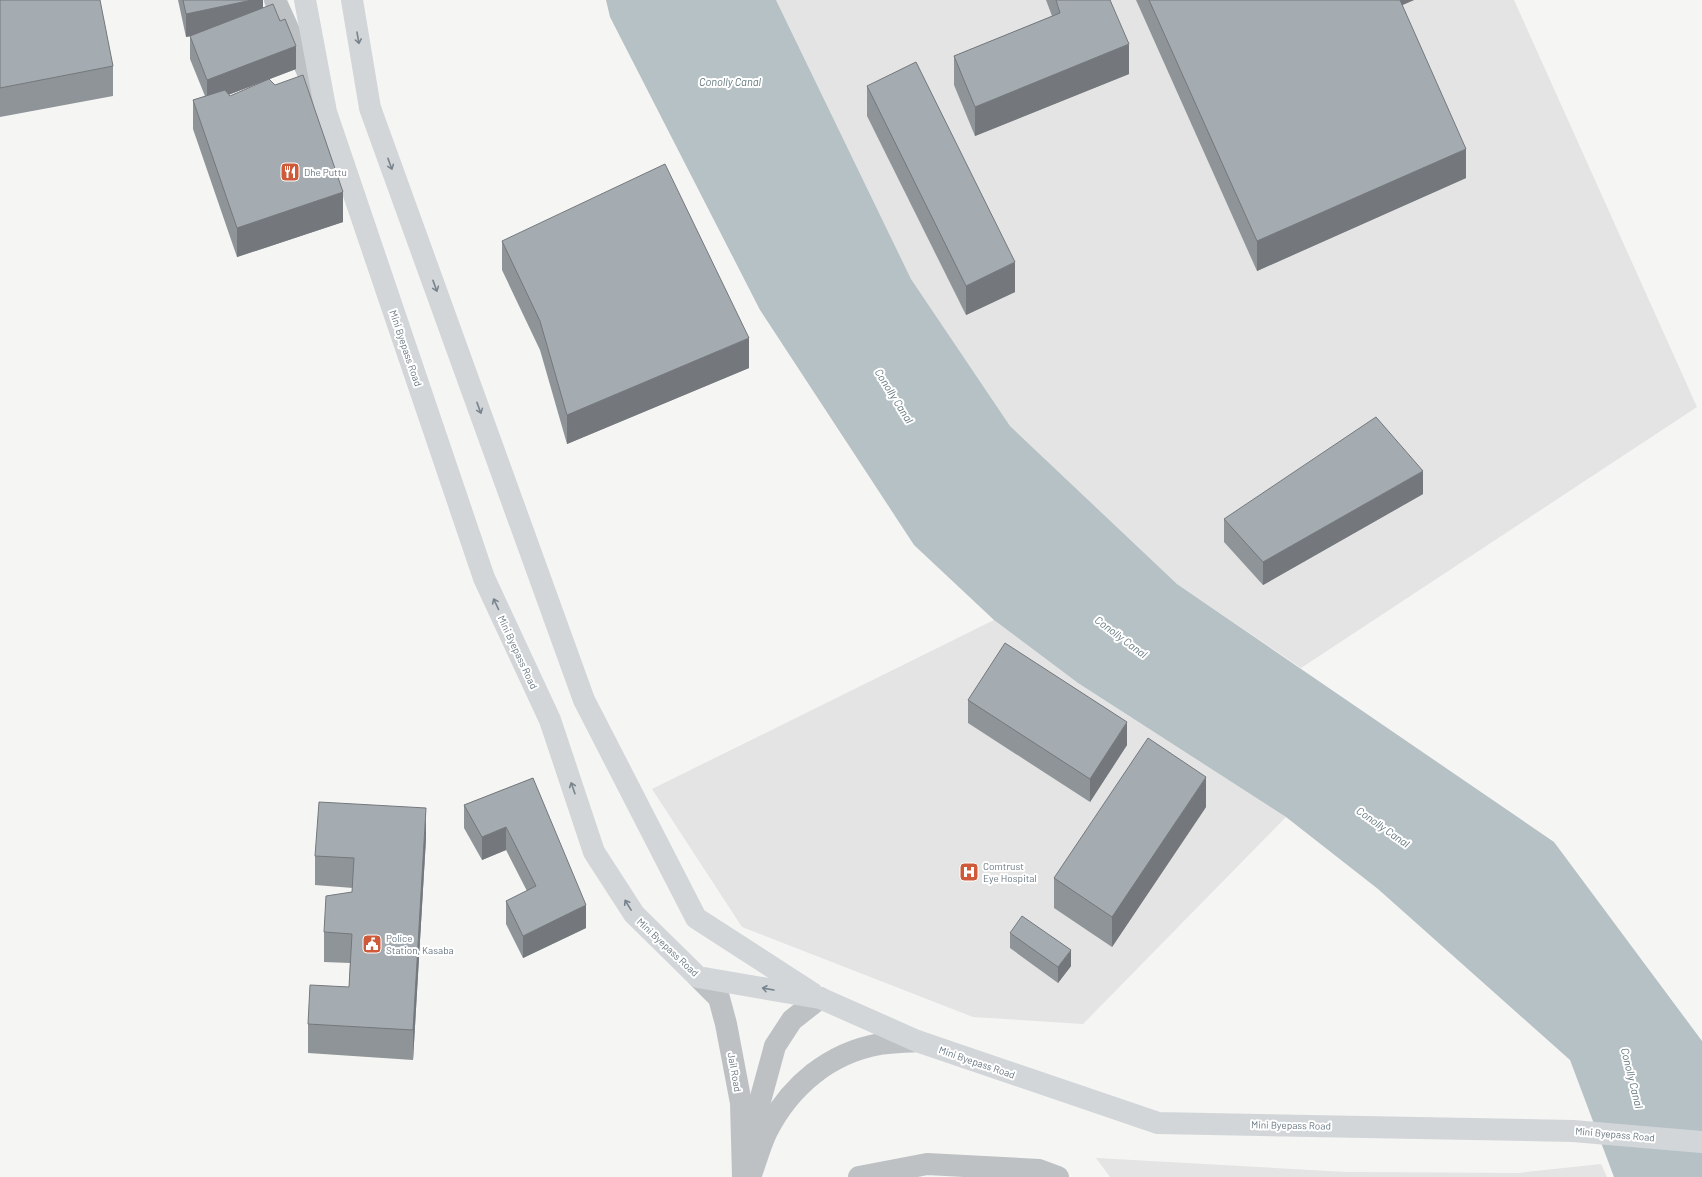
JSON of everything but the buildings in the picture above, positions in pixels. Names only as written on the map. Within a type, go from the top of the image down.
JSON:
[{"type":"main road","name":"Mini Byepass Road","points":[[305,0],[326,112],[484,578],[550,720],[594,852],[634,914],[698,977],[820,998],[917,1041],[1158,1123],[1573,1130],[1702,1142]]},
{"type":"main road","points":[[352,0],[370,108],[584,700],[696,918],[820,998]]},
{"type":"street","points":[[275,0],[326,112]]},
{"type":"street","name":"Jail Road","points":[[698,977],[719,998],[726,1024],[741,1103],[743,1177]]},
{"type":"street","points":[[747,1177],[757,1112],[775,1046],[792,1020],[820,998]]},
{"type":"street","points":[[750,1177],[766,1132],[782,1105],[810,1075],[840,1056],[880,1044],[917,1041]]},
{"type":"street","points":[[859,1177],[927,1164],[1038,1170],[1058,1177]]},
{"type":"shaded area","points":[[776,0],[1514,0],[1697,407],[1301,668],[1177,584],[1010,426],[911,279]]},
{"type":"shaded area","name":"Comtrust Eye Hospital","points":[[994,620],[1078,683],[1286,817],[1083,1024],[973,1017],[742,927],[652,789]]},
{"type":"shaded area","points":[[1096,1158],[1346,1172],[1518,1173],[1601,1164],[1607,1177],[1110,1177]]},
{"type":"water","name":"Conolly Canal","points":[[606,0],[776,0],[911,279],[1010,426],[1177,584],[1554,842],[1702,1041],[1702,1177],[1614,1177],[1570,1060],[1378,889],[1286,817],[1078,683],[994,620],[914,545],[760,310],[610,17]]},
{"type":"place","name":"Dhe Puttu","points":[[290,172]]},
{"type":"place","name":"Comtrust Eye Hospital","points":[[969,872]]},
{"type":"place","name":"Police Station, Kasaba","points":[[372,944]]}]
